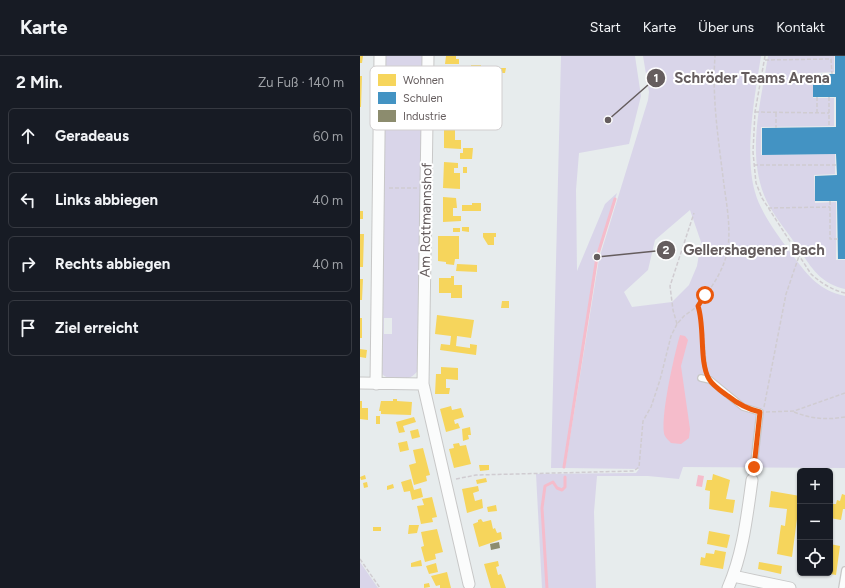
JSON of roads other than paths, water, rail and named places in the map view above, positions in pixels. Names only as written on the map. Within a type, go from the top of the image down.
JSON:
[{"type":"street","points":[[380,56],[380,66]]},
{"type":"street","points":[[376,384],[379,130]]},
{"type":"street","name":"Am Rottmannshof","points":[[428,130],[423,384],[469,584]]},
{"type":"street","points":[[360,383],[423,384]]},
{"type":"street","points":[[728,588],[733,576],[745,532],[752,480]]},
{"type":"street","points":[[733,576],[790,588]]},
{"type":"lane","points":[[702,378],[710,380],[716,387],[743,407],[760,412],[752,480]]},
{"type":"lane","points":[[842,588],[845,570]]},
{"type":"waterway","points":[[564,467],[597,257],[615,199]]},
{"type":"waterway","points":[[547,588],[542,508],[545,486],[553,482],[557,488],[562,490],[565,487],[565,477]]},
{"type":"place","name":"Schröder Teams Arena","points":[[608,120]]},
{"type":"place","name":"Gellershagener Bach","points":[[597,257]]}]
